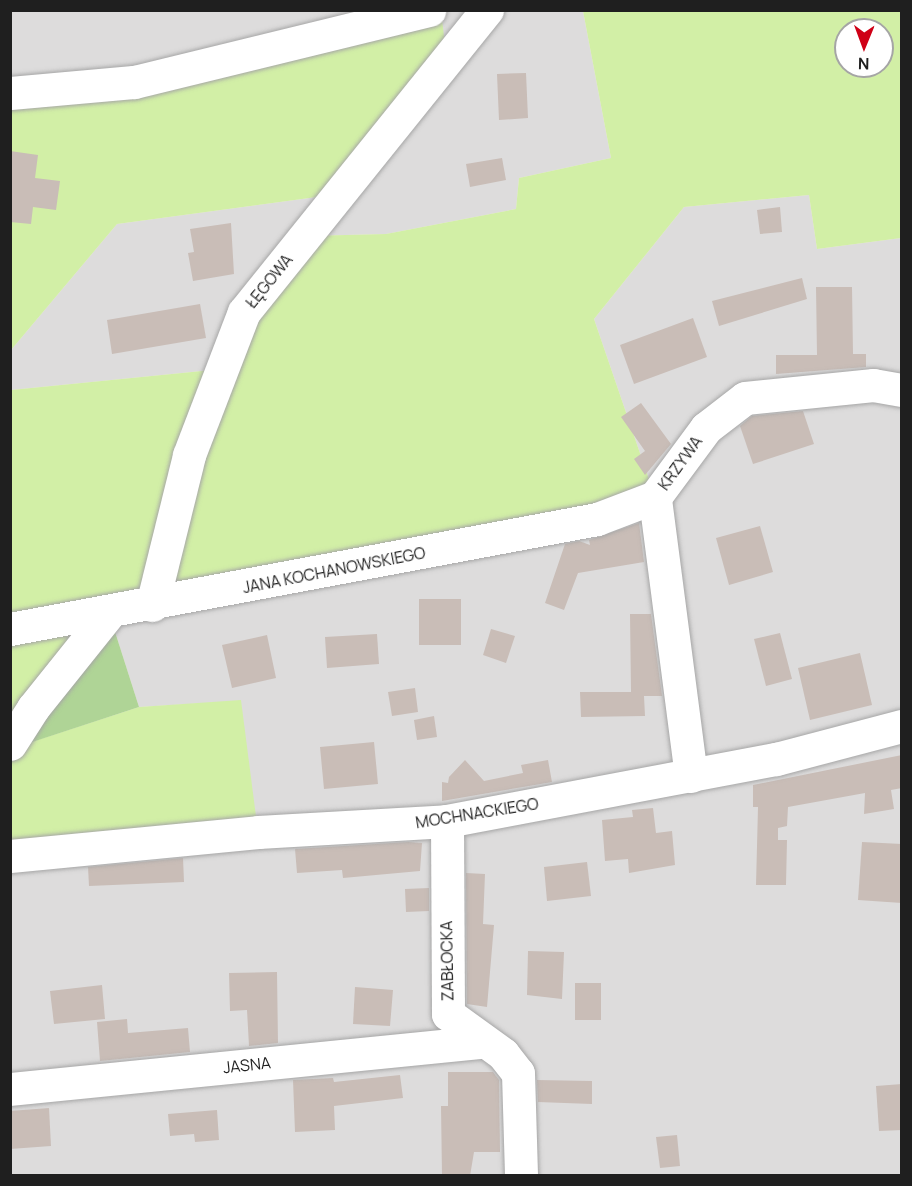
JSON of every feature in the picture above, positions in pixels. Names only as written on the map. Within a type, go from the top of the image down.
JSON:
[{"type":"street","points":[[10,93],[134,82],[429,10]]},
{"type":"street","name":"ŁĘGOWA","points":[[152,605],[189,455],[244,312],[487,10]]},
{"type":"street","name":"KRZYWA","points":[[691,776],[655,497],[706,428],[745,399],[873,385],[902,390]]},
{"type":"street","name":"JANA KOCHANOWSKIEGO","points":[[10,629],[152,605],[597,519],[655,497]]},
{"type":"street","points":[[10,744],[33,708],[109,613]]},
{"type":"street","name":"MOCHNACKIEGO","points":[[10,856],[258,832],[447,821],[691,776],[902,726]]},
{"type":"street","name":"ZABŁOCKA","points":[[447,821],[448,1014],[483,1042],[503,1054],[518,1073],[521,1176]]},
{"type":"street","name":"JASNA","points":[[10,1089],[483,1042]]},
{"type":"shaded area","points":[[10,11],[429,11],[11,99]]},
{"type":"shaded area","points":[[441,11],[583,11],[611,158],[519,178],[516,209],[386,234],[305,236],[222,369],[11,390],[11,350],[117,224],[339,194]]},
{"type":"shaded area","points":[[809,195],[817,249],[901,238],[901,1175],[11,1175],[10,863],[241,701],[139,707],[109,613],[655,497],[594,319],[684,207]]},
{"type":"green space","points":[[441,11],[447,61],[339,194],[117,224],[11,350],[10,99]]},
{"type":"green space","points":[[583,11],[901,11],[901,238],[817,249],[809,195],[684,207],[594,319],[655,497],[109,613],[11,744],[11,390],[222,369],[305,236],[386,234],[516,209],[519,178],[611,158]]},
{"type":"green space","points":[[109,613],[139,707],[11,749]]},
{"type":"green space","points":[[241,700],[258,832],[11,863],[10,749],[139,707]]},
{"type":"building","points":[[526,73],[528,118],[499,120],[497,74]]},
{"type":"building","points":[[10,151],[38,155],[35,178],[60,181],[56,210],[33,207],[31,224],[10,222]]},
{"type":"building","points":[[502,158],[506,180],[470,187],[466,164]]},
{"type":"building","points":[[780,207],[782,232],[760,234],[757,210]]},
{"type":"building","points":[[231,223],[234,274],[193,281],[188,253],[194,252],[190,229]]},
{"type":"building","points":[[802,278],[807,299],[719,326],[712,301]]},
{"type":"building","points":[[816,287],[852,287],[853,354],[866,354],[866,367],[776,374],[776,355],[817,355]]},
{"type":"building","points":[[200,304],[206,338],[112,354],[107,320]]},
{"type":"building","points":[[693,318],[707,357],[634,384],[620,345]]},
{"type":"building","points":[[641,403],[671,444],[645,475],[634,459],[645,451],[621,417]]},
{"type":"building","points":[[803,411],[814,444],[753,464],[740,426],[752,416]]},
{"type":"building","points":[[639,523],[644,562],[578,573],[564,610],[545,603],[565,544],[579,541],[590,545],[589,540]]},
{"type":"building","points":[[760,526],[773,572],[729,585],[716,538]]},
{"type":"building","points":[[419,599],[461,599],[461,645],[419,645]]},
{"type":"building","points":[[630,614],[651,614],[662,696],[644,696],[645,716],[581,717],[580,692],[631,692]]},
{"type":"building","points":[[491,629],[515,636],[506,663],[483,655]]},
{"type":"building","points":[[780,633],[792,679],[766,686],[754,639]]},
{"type":"building","points":[[377,634],[379,664],[327,668],[325,637]]},
{"type":"building","points":[[267,635],[276,678],[232,688],[222,645]]},
{"type":"building","points":[[860,653],[872,705],[810,720],[798,668]]},
{"type":"building","points":[[415,688],[418,712],[392,716],[388,692]]},
{"type":"building","points":[[434,716],[437,737],[417,740],[414,720]]},
{"type":"building","points":[[374,742],[378,784],[324,789],[320,747]]},
{"type":"building","points":[[902,755],[902,788],[891,790],[894,809],[864,814],[865,793],[788,807],[787,826],[778,828],[778,840],[787,840],[786,885],[756,885],[758,807],[753,807],[753,785]]},
{"type":"building","points":[[465,760],[484,781],[523,773],[521,765],[548,760],[552,782],[442,801],[442,782],[448,783],[449,777]]},
{"type":"building","points":[[653,808],[656,833],[672,831],[675,865],[629,873],[628,859],[605,861],[602,820],[633,817],[632,810]]},
{"type":"building","points":[[862,842],[902,844],[902,903],[858,900]]},
{"type":"building","points":[[422,843],[420,871],[343,878],[342,870],[297,873],[295,849]]},
{"type":"building","points":[[183,858],[184,882],[89,886],[88,867]]},
{"type":"building","points":[[587,862],[591,896],[547,901],[544,867]]},
{"type":"building","points":[[466,873],[485,874],[483,924],[494,925],[487,1007],[467,1004]]},
{"type":"building","points":[[429,888],[429,911],[406,912],[405,889]]},
{"type":"building","points":[[528,951],[564,952],[562,999],[527,995]]},
{"type":"building","points":[[277,972],[278,1043],[249,1046],[247,1010],[230,1011],[229,973]]},
{"type":"building","points":[[575,983],[601,983],[601,1020],[575,1020]]},
{"type":"building","points":[[102,985],[105,1019],[54,1024],[50,991]]},
{"type":"building","points":[[355,987],[393,990],[390,1026],[353,1024]]},
{"type":"building","points":[[127,1019],[128,1033],[188,1028],[190,1052],[100,1061],[97,1022]]},
{"type":"building","points":[[448,1072],[493,1072],[499,1080],[500,1152],[474,1152],[470,1176],[442,1176],[441,1106],[448,1106]]},
{"type":"building","points":[[400,1075],[403,1098],[334,1106],[335,1130],[295,1132],[293,1080],[333,1078],[334,1082]]},
{"type":"building","points":[[537,1080],[592,1081],[592,1104],[538,1102]]},
{"type":"building","points":[[902,1084],[902,1130],[879,1131],[876,1086]]},
{"type":"building","points":[[49,1108],[51,1146],[10,1149],[10,1111]]},
{"type":"building","points":[[217,1110],[219,1140],[195,1142],[194,1134],[170,1136],[168,1114]]},
{"type":"building","points":[[677,1135],[680,1166],[660,1168],[656,1137]]}]
